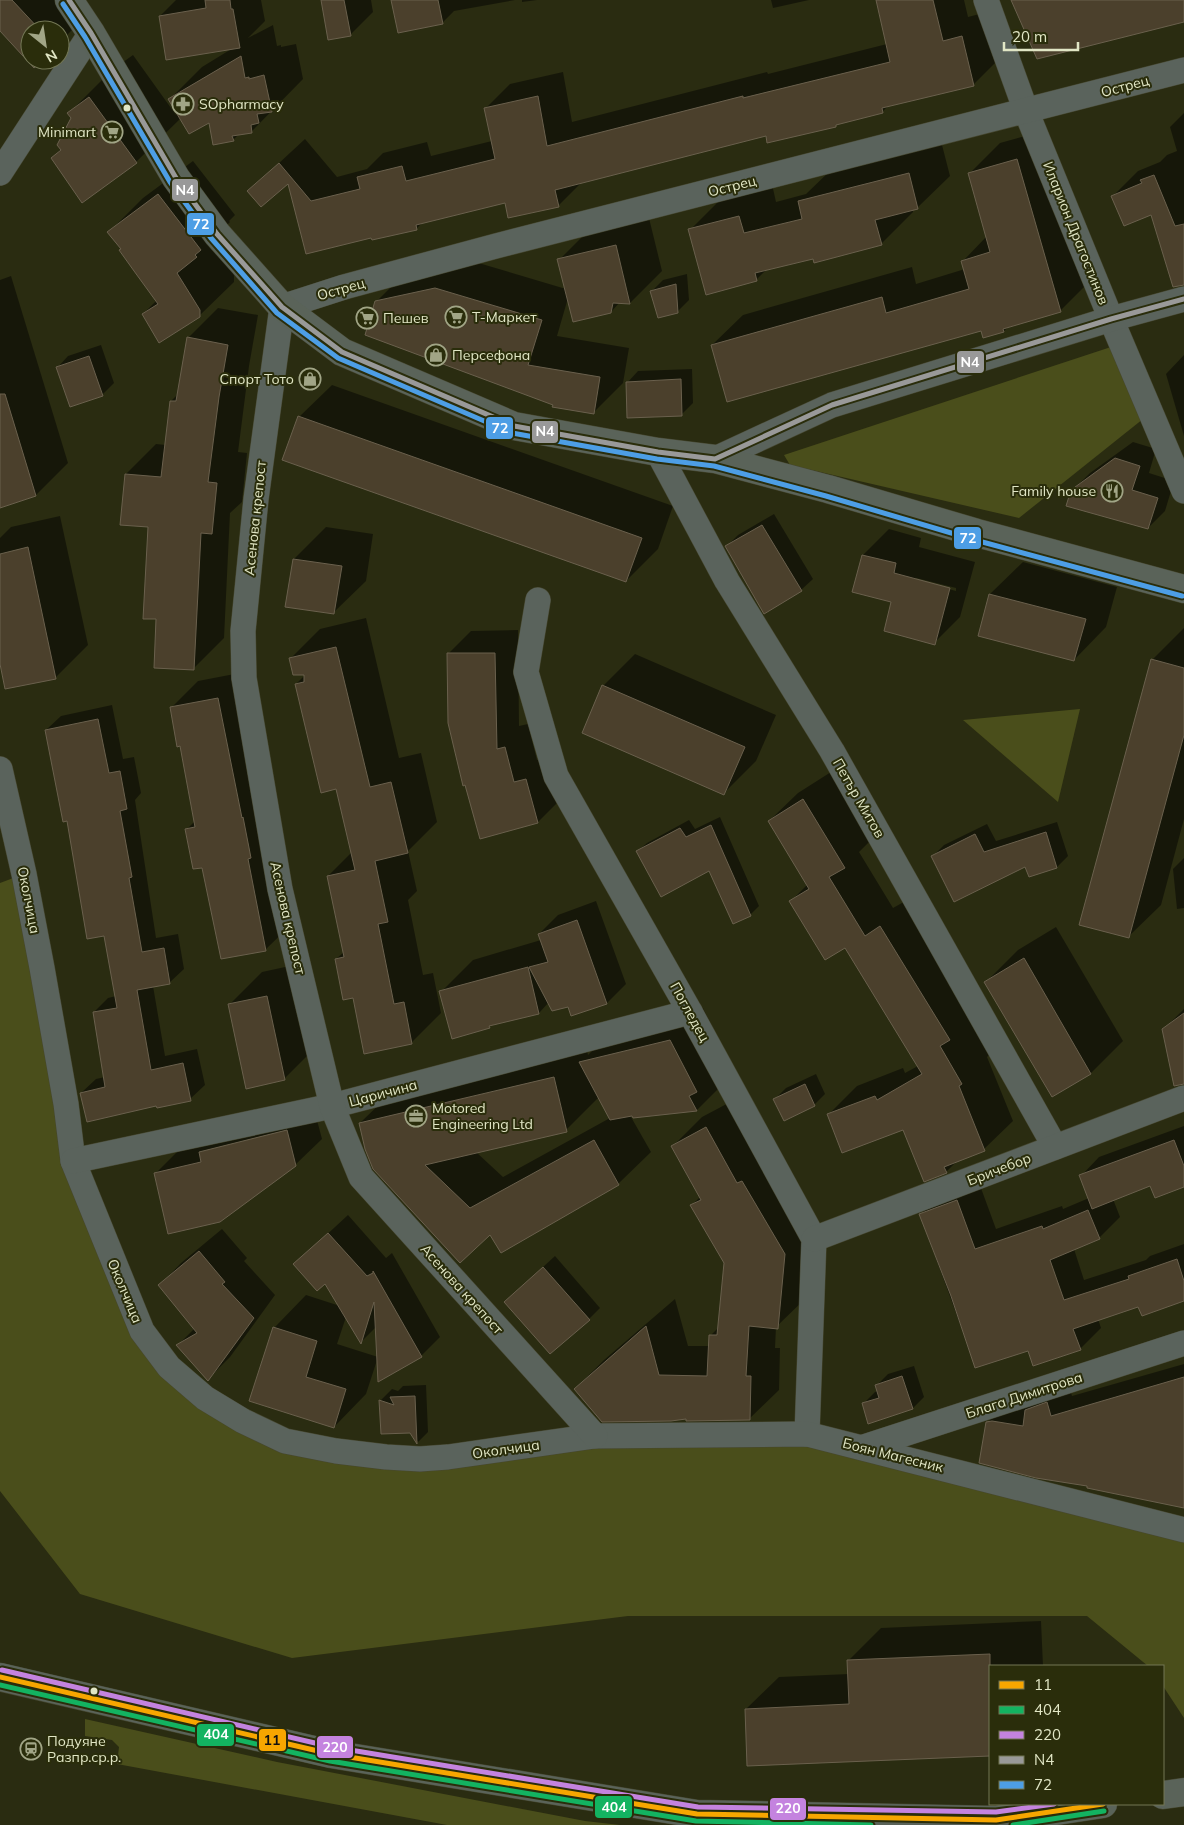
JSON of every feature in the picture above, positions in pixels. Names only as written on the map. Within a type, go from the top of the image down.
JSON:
[{"type":"street","points":[[69,0],[91,33],[176,178],[217,234],[282,307],[342,352],[514,426],[658,452],[715,459],[828,489],[977,533],[1184,590]]},
{"type":"street","name":"Иларион Драгостинов","points":[[986,0],[1026,112],[1184,491]]},
{"type":"street","points":[[0,173],[91,33]]},
{"type":"street","name":"Острец","points":[[282,307],[344,287],[496,246],[1026,112],[1184,70]]},
{"type":"street","points":[[715,459],[832,405],[1111,319],[1184,299]]},
{"type":"street","name":"Асенова крепост","points":[[282,307],[256,499],[243,631],[244,678],[280,889],[332,1106],[361,1177],[595,1436]]},
{"type":"street","name":"Петър Митов","points":[[658,452],[727,581],[832,752],[1055,1147]]},
{"type":"street","name":"Погледец","points":[[538,600],[526,672],[556,776],[690,1012],[814,1239]]},
{"type":"street","name":"Околчица","points":[[0,769],[24,874],[42,968],[66,1104],[73,1161],[142,1331],[169,1367],[205,1398],[243,1421],[285,1442],[336,1451],[420,1459],[448,1457],[595,1436]]},
{"type":"street","name":"Царичина","points":[[73,1161],[332,1106],[690,1012]]},
{"type":"street","name":"Бричебор","points":[[814,1239],[1184,1098]]},
{"type":"street","points":[[807,1434],[814,1239]]},
{"type":"street","name":"Блага Димитрова","points":[[864,1447],[1184,1343]]},
{"type":"street","name":"Боян Магесник","points":[[595,1436],[807,1434],[1184,1530]]},
{"type":"street","points":[[0,1677],[331,1754],[696,1814],[996,1820],[1096,1805]]},
{"type":"street","points":[[1164,1795],[1184,1792]]},
{"type":"green space","points":[[1114,346],[1143,419],[1019,518],[790,465],[784,455]]},
{"type":"green space","points":[[1080,709],[1058,802],[963,720]]},
{"type":"green space","points":[[24,874],[66,1104],[142,1331],[205,1398],[336,1451],[807,1434],[1184,1530],[1184,1718],[1164,1688],[1164,1665],[1147,1665],[1087,1616],[628,1616],[292,1658],[80,1594],[0,1491],[0,883]]},
{"type":"green space","points":[[85,1719],[277,1762],[585,1821],[620,1825],[447,1825],[117,1764],[119,1747],[112,1740],[85,1736]]},
{"type":"building","points":[[0,0],[12,0],[31,20],[20,20],[20,53],[0,31]]},
{"type":"building","points":[[205,0],[230,0],[240,48],[166,60],[159,16],[206,8]]},
{"type":"building","points":[[321,0],[344,0],[351,36],[328,40]]},
{"type":"building","points":[[391,0],[438,0],[443,24],[398,33]]},
{"type":"building","points":[[876,0],[933,0],[943,41],[962,36],[974,86],[882,108],[883,113],[836,125],[836,127],[767,143],[766,136],[555,190],[559,207],[508,218],[505,203],[416,225],[417,230],[372,240],[371,238],[306,254],[288,184],[261,207],[247,191],[279,163],[311,201],[360,189],[357,177],[402,166],[406,181],[495,159],[484,108],[538,96],[547,146],[743,96],[743,98],[890,62]]},
{"type":"building","points":[[1011,0],[1184,0],[1184,22],[1037,59]]},
{"type":"building","points":[[241,56],[245,78],[249,77],[249,79],[264,75],[272,112],[257,114],[259,123],[251,125],[252,133],[232,136],[234,141],[213,145],[209,123],[189,134],[168,99]]},
{"type":"building","points":[[89,97],[137,163],[82,203],[51,158],[61,150],[57,145],[71,118],[67,113]]},
{"type":"building","points":[[1017,159],[1061,312],[1003,329],[1004,332],[983,338],[981,331],[727,402],[711,345],[882,297],[886,313],[969,289],[961,261],[990,252],[968,173]]},
{"type":"building","points":[[909,173],[918,209],[875,220],[882,245],[814,263],[813,259],[755,273],[757,281],[706,295],[688,229],[739,216],[744,233],[802,219],[798,201]]},
{"type":"building","points":[[1154,175],[1175,226],[1184,224],[1184,285],[1173,287],[1151,215],[1124,226],[1111,196],[1142,183],[1140,180]]},
{"type":"building","points":[[158,194],[201,250],[195,255],[197,257],[177,273],[200,310],[200,317],[159,343],[142,314],[158,304],[119,250],[121,249],[107,232]]},
{"type":"building","points":[[616,245],[630,304],[613,303],[611,313],[573,322],[557,259]]},
{"type":"building","points":[[676,284],[678,313],[658,318],[650,291]]},
{"type":"building","points":[[435,288],[542,320],[528,365],[600,377],[594,414],[552,407],[553,405],[365,335],[375,301]]},
{"type":"building","points":[[187,337],[228,345],[208,482],[217,483],[212,534],[201,533],[194,670],[154,668],[156,619],[143,619],[148,527],[120,525],[125,474],[161,477],[170,401],[176,401]]},
{"type":"building","points":[[89,356],[103,396],[70,407],[56,367]]},
{"type":"building","points":[[681,379],[682,416],[627,418],[626,382]]},
{"type":"building","points":[[0,394],[5,394],[36,496],[0,508]]},
{"type":"building","points":[[298,416],[642,538],[626,582],[282,460]]},
{"type":"building","points":[[1115,458],[1140,466],[1132,490],[1158,498],[1148,529],[1066,506],[1071,490]]},
{"type":"building","points":[[762,525],[802,591],[764,614],[725,546]]},
{"type":"building","points":[[28,547],[56,679],[5,689],[0,664],[0,554]]},
{"type":"building","points":[[862,555],[896,563],[894,573],[950,588],[935,645],[884,631],[891,602],[852,592]]},
{"type":"building","points":[[293,559],[342,566],[334,614],[285,607]]},
{"type":"building","points":[[989,594],[1086,619],[1074,661],[978,636]]},
{"type":"building","points":[[336,647],[370,787],[391,782],[408,853],[375,861],[388,922],[378,924],[394,1004],[404,1002],[412,1044],[364,1054],[353,998],[343,1000],[335,959],[344,957],[327,876],[355,870],[336,789],[321,793],[295,684],[304,682],[304,675],[293,675],[289,658]]},
{"type":"building","points":[[447,653],[495,653],[497,749],[505,747],[514,782],[526,779],[538,823],[480,839],[465,785],[463,786],[448,723]]},
{"type":"building","points":[[1151,659],[1184,668],[1184,735],[1129,938],[1079,925]]},
{"type":"building","points":[[602,685],[745,747],[724,795],[582,733]]},
{"type":"building","points":[[218,698],[251,858],[248,859],[266,951],[221,959],[202,868],[193,869],[185,829],[195,827],[180,746],[177,747],[170,707]]},
{"type":"building","points":[[98,719],[109,773],[120,771],[127,809],[120,811],[132,877],[129,878],[142,952],[164,948],[170,984],[137,990],[151,1070],[183,1063],[191,1101],[157,1108],[156,1106],[87,1122],[80,1093],[105,1087],[93,1012],[117,1008],[104,936],[87,939],[67,821],[63,822],[45,730]]},
{"type":"building","points":[[803,799],[845,868],[829,877],[865,936],[880,926],[950,1040],[940,1046],[962,1084],[959,1086],[985,1151],[944,1167],[947,1173],[924,1182],[903,1130],[842,1153],[827,1114],[875,1096],[877,1100],[922,1074],[845,948],[825,960],[789,901],[809,889],[768,821]]},
{"type":"building","points":[[711,825],[751,916],[733,924],[709,871],[661,897],[636,851],[680,828],[686,837]]},
{"type":"building","points":[[1046,832],[1057,868],[1029,877],[1025,867],[954,902],[931,856],[975,834],[984,852]]},
{"type":"building","points":[[577,920],[607,1004],[571,1016],[568,1007],[552,1011],[529,967],[548,962],[538,934]]},
{"type":"building","points":[[1024,958],[1091,1074],[1052,1097],[984,982]]},
{"type":"building","points":[[528,967],[539,1014],[489,1026],[490,1028],[452,1039],[439,991]]},
{"type":"building","points":[[267,996],[285,1080],[246,1089],[228,1004]]},
{"type":"building","points":[[1184,1013],[1184,1084],[1174,1086],[1162,1029]]},
{"type":"building","points":[[670,1040],[697,1092],[689,1096],[697,1111],[633,1118],[632,1116],[610,1120],[579,1062]]},
{"type":"building","points":[[554,1077],[567,1132],[425,1165],[470,1208],[594,1140],[619,1185],[501,1253],[490,1235],[460,1263],[373,1169],[365,1149],[359,1123]]},
{"type":"building","points":[[805,1084],[815,1106],[784,1121],[773,1099]]},
{"type":"building","points":[[706,1127],[737,1183],[742,1181],[785,1254],[778,1329],[749,1326],[746,1376],[751,1376],[750,1420],[686,1421],[686,1419],[602,1422],[574,1389],[646,1326],[659,1375],[707,1376],[709,1335],[717,1335],[724,1263],[690,1205],[701,1200],[671,1146]]},
{"type":"building","points":[[287,1130],[296,1166],[220,1222],[168,1234],[154,1173],[201,1162],[199,1152]]},
{"type":"building","points":[[1174,1140],[1184,1166],[1184,1187],[1155,1198],[1150,1186],[1092,1209],[1079,1175]]},
{"type":"building","points":[[957,1200],[975,1249],[1042,1226],[1043,1229],[1088,1210],[1100,1239],[1050,1260],[1064,1300],[1129,1279],[1128,1276],[1177,1259],[1184,1281],[1184,1301],[1142,1316],[1138,1307],[1073,1329],[1081,1350],[1033,1366],[1028,1351],[975,1368],[951,1296],[919,1214]]},
{"type":"building","points":[[328,1233],[367,1276],[373,1273],[373,1271],[422,1357],[378,1382],[374,1302],[361,1344],[325,1284],[317,1291],[293,1264]]},
{"type":"building","points":[[199,1251],[225,1282],[222,1284],[254,1318],[208,1381],[176,1345],[197,1333],[158,1285]]},
{"type":"building","points":[[543,1267],[590,1320],[550,1354],[504,1302]]},
{"type":"building","points":[[273,1327],[317,1341],[306,1377],[346,1389],[334,1428],[249,1401]]},
{"type":"building","points":[[902,1376],[913,1409],[868,1424],[862,1403],[879,1398],[875,1385]]},
{"type":"building","points":[[1184,1377],[1184,1508],[1087,1488],[1087,1486],[1036,1478],[979,1463],[986,1422],[992,1421],[1023,1426],[1025,1410],[1047,1402],[1051,1416]]},
{"type":"building","points":[[415,1396],[417,1444],[410,1433],[381,1434],[379,1400],[394,1405],[390,1397]]},
{"type":"building","points":[[990,1654],[989,1756],[747,1766],[745,1709],[849,1704],[847,1660]]},
{"type":"transit line","name":"N4","points":[[69,0],[91,33],[176,178],[217,234],[282,307],[342,352],[514,426],[658,452],[715,459],[832,405],[1111,319],[1184,299]]},
{"type":"transit line","name":"72","points":[[63,4],[85,37],[170,182],[211,238],[277,313],[338,358],[512,433],[657,459],[714,466],[1182,596]]},
{"type":"transit line","name":"220","points":[[2,1670],[332,1747],[698,1807],[996,1812],[1047,1805]]},
{"type":"transit line","name":"11","points":[[0,1677],[331,1754],[697,1814],[996,1820],[1096,1805]]},
{"type":"transit line","name":"404","points":[[0,1685],[330,1761],[696,1821],[871,1825]]},
{"type":"transit line","name":"404","points":[[1013,1825],[1104,1811]]},
{"type":"place","name":"SOpharmacy","points":[[183,104]]},
{"type":"place","name":"Minimart","points":[[112,132]]},
{"type":"place","name":"Т-Маркет","points":[[456,317]]},
{"type":"place","name":"Пешев","points":[[367,318]]},
{"type":"place","name":"Персефона","points":[[436,355]]},
{"type":"place","name":"Спорт Тото","points":[[310,379]]},
{"type":"place","name":"Family house","points":[[1112,491]]},
{"type":"place","name":"Motored Engineering Ltd","points":[[416,1116]]},
{"type":"place","name":"Подуяне Разпр.ср.р.","points":[[31,1749]]}]
